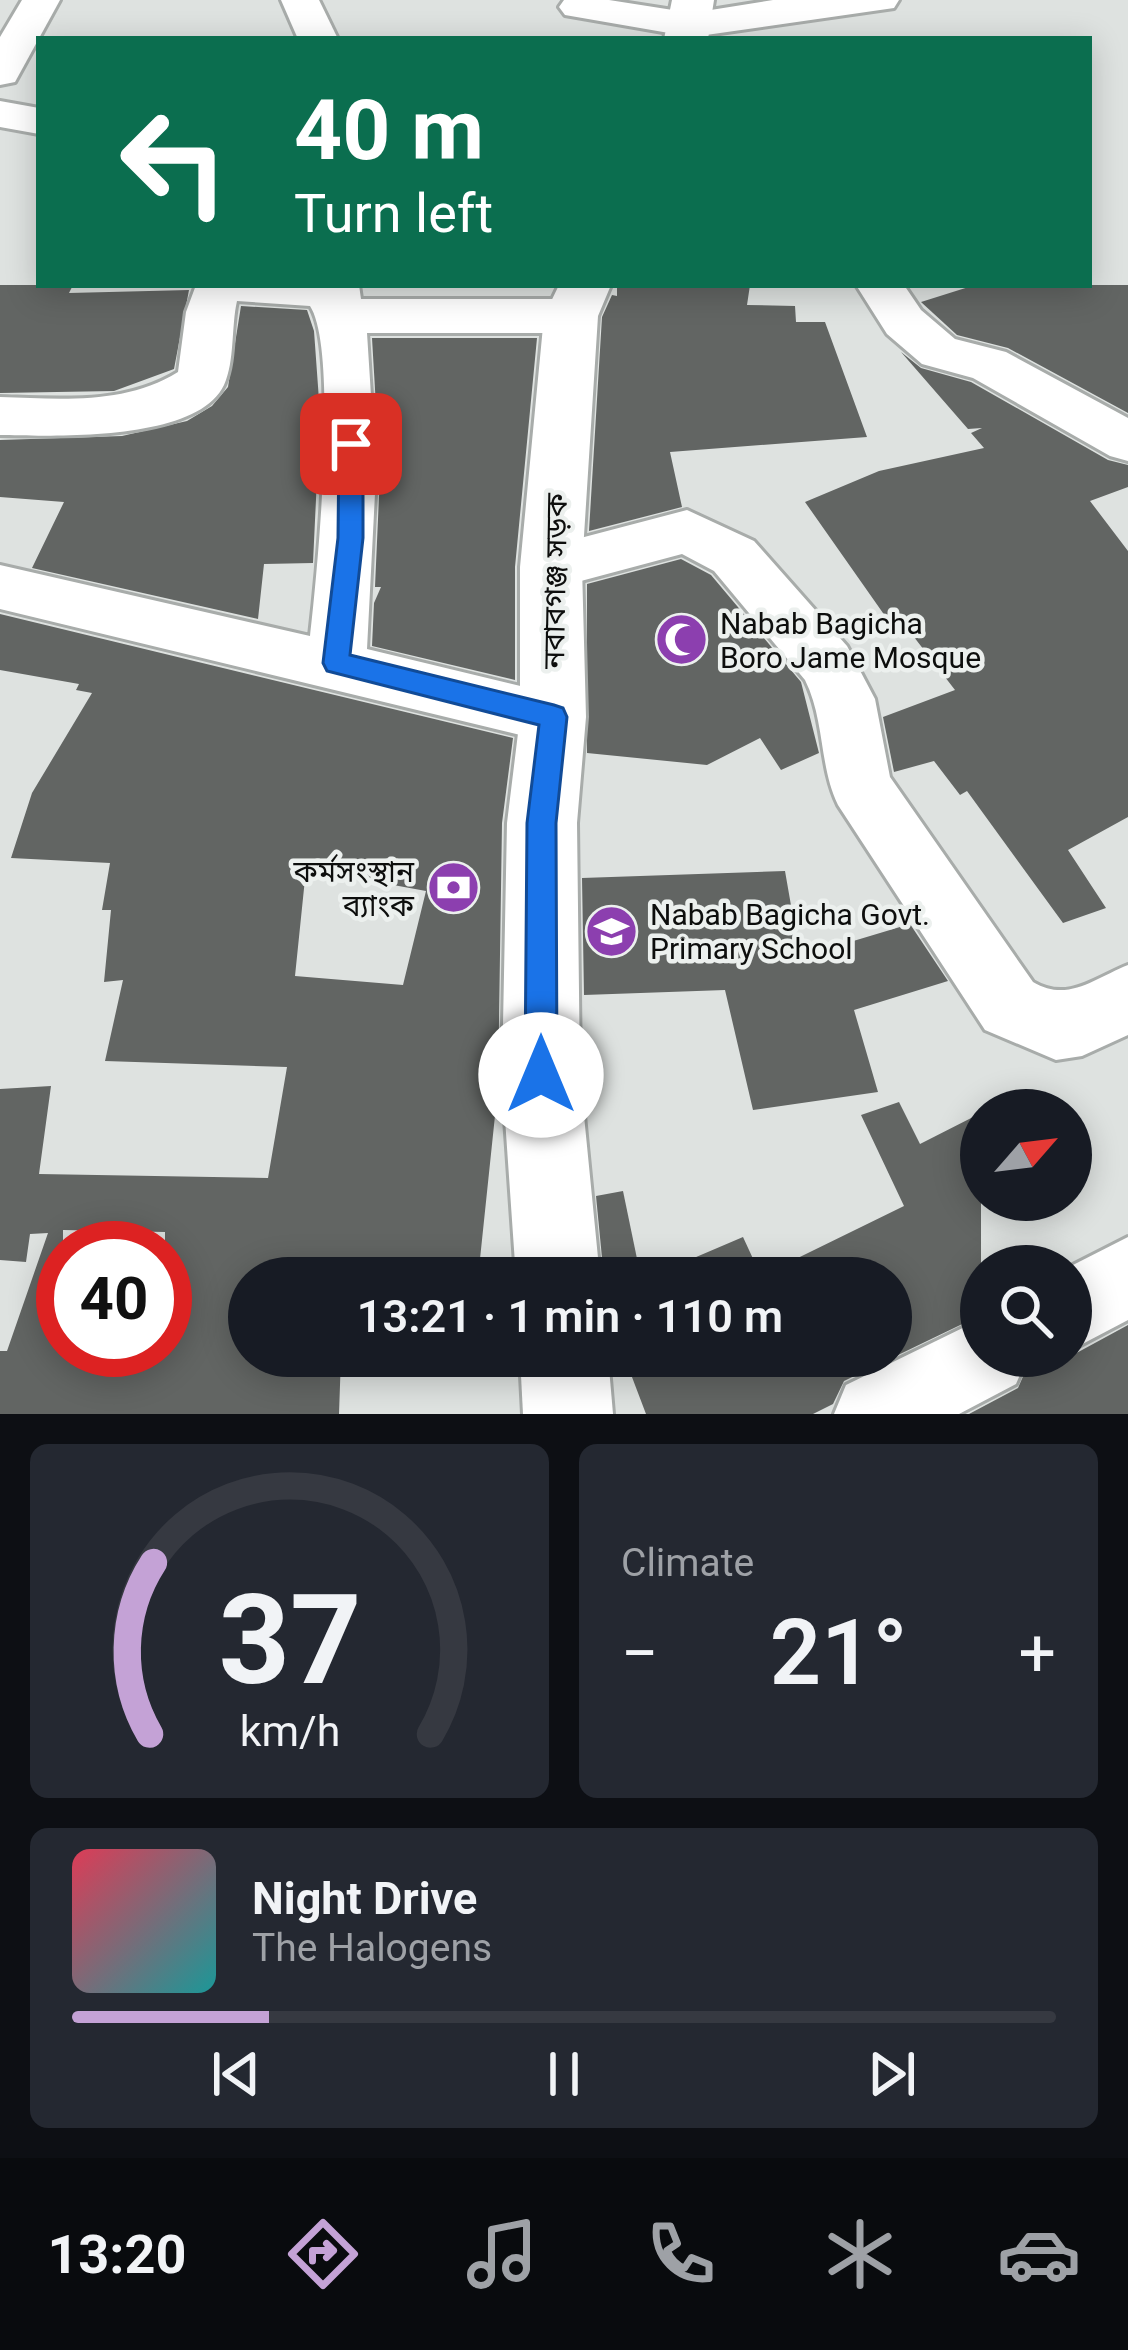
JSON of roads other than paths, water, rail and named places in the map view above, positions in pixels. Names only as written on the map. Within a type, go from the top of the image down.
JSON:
[{"type":"street","points":[[0,73],[40,0]]},
{"type":"street","points":[[300,0],[317,36]]},
{"type":"street","points":[[579,7],[762,27],[827,3],[880,0]]},
{"type":"street","points":[[0,114],[36,120]]},
{"type":"street","points":[[0,416],[74,418],[159,408],[201,381],[211,336],[210,306],[216,291],[225,288]]},
{"type":"street","points":[[284,288],[324,291],[338,300],[578,301]]},
{"type":"street","points":[[882,288],[904,322],[940,352],[988,364],[1128,442]]},
{"type":"street","points":[[336,663],[350,538],[351,444],[338,300]]},
{"type":"street","name":"নবাবগঞ্জ সড়ক","points":[[555,1257],[541,1075],[542,823],[554,717],[550,568],[578,301]]},
{"type":"street","points":[[550,568],[687,531],[734,556],[796,623],[826,664],[845,699],[860,786],[1009,1006],[1039,1026],[1072,1028],[1128,998]]},
{"type":"street","points":[[0,587],[554,717]]},
{"type":"street","points":[[1092,1298],[1128,1275]]},
{"type":"street","points":[[875,1414],[960,1370]]},
{"type":"street","points":[[565,1377],[568,1414]]},
{"type":"place","name":"Nabab Bagicha Boro Jame Mosque","points":[[681,640]]},
{"type":"place","name":"কর্মসংস্থান ব্যাংক","points":[[453,888]]},
{"type":"place","name":"Nabab Bagicha Govt. Primary School","points":[[611,931]]}]
